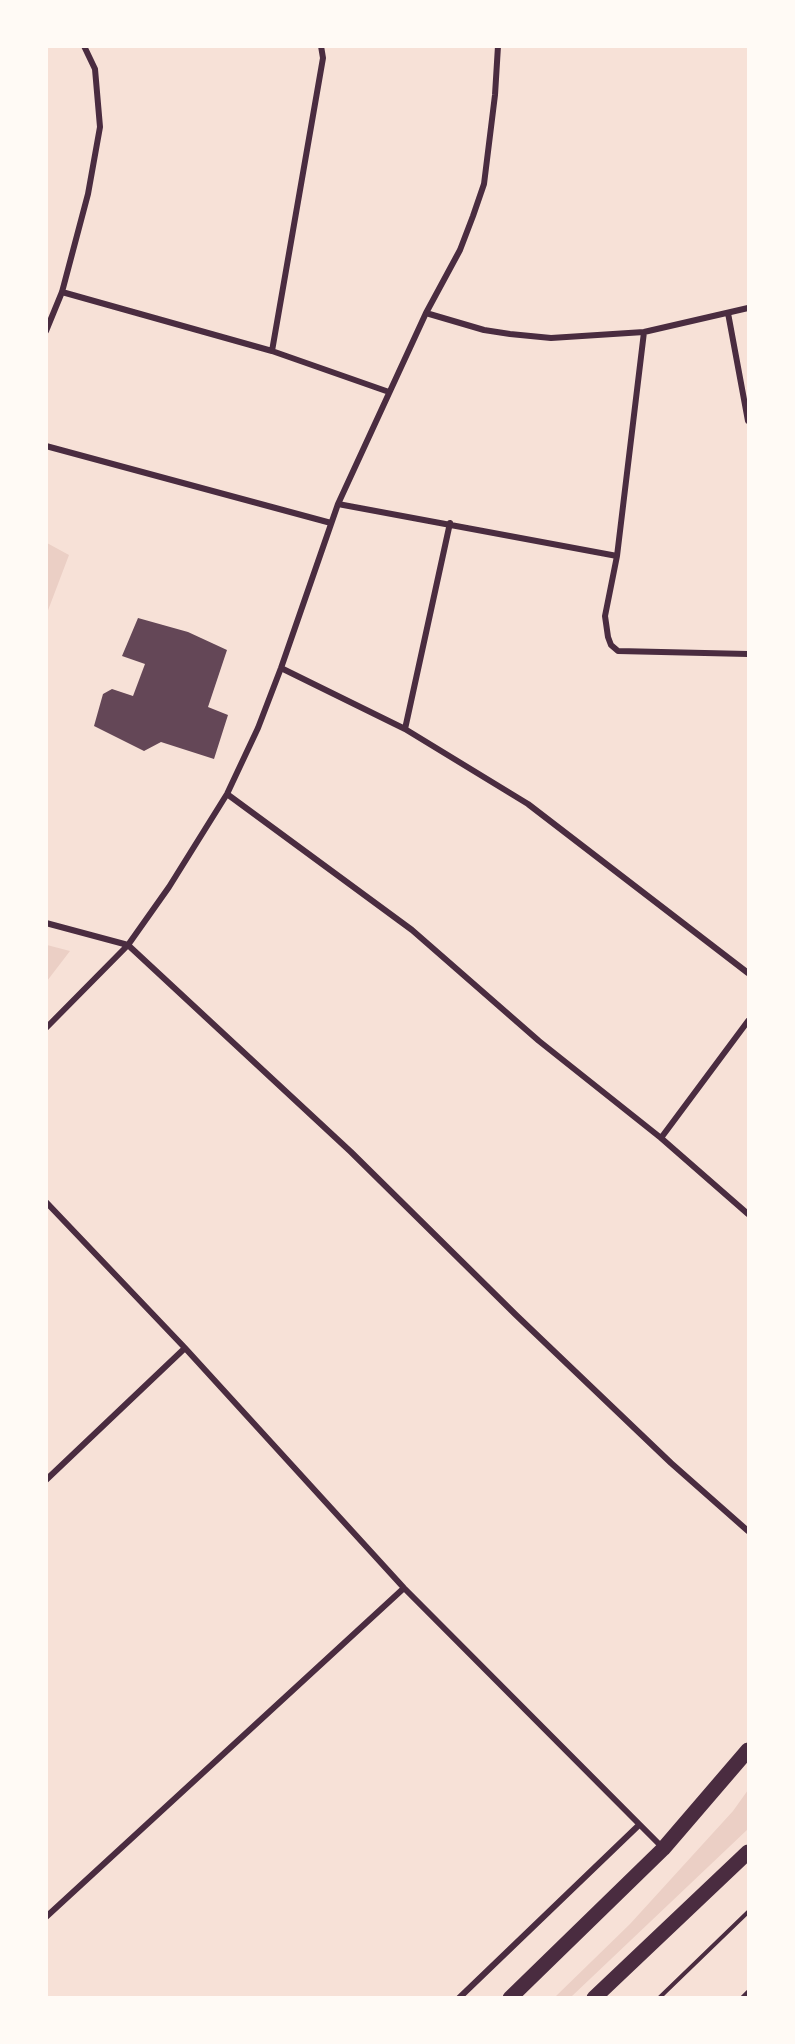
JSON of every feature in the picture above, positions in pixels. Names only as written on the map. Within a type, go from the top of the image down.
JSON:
[{"type":"main road","points":[[510,1998],[663,1849],[748,1750]]},
{"type":"main road","points":[[594,1998],[748,1852]]},
{"type":"street","points":[[46,331],[63,292],[88,194],[100,127],[95,69],[84,46]]},
{"type":"street","points":[[273,351],[323,58],[321,46]]},
{"type":"street","points":[[46,1028],[128,945],[169,887],[227,794],[258,728],[338,504],[426,313],[460,250],[483,184],[495,95],[498,46]]},
{"type":"street","points":[[63,292],[273,351],[389,392]]},
{"type":"street","points":[[426,313],[484,330],[551,338],[644,332],[748,308]]},
{"type":"street","points":[[728,313],[748,421]]},
{"type":"street","points":[[644,332],[616,556],[605,616],[608,637],[611,645],[618,651],[748,654]]},
{"type":"street","points":[[46,446],[331,523]]},
{"type":"street","points":[[338,504],[616,556]]},
{"type":"street","points":[[405,729],[450,524]]},
{"type":"street","points":[[281,668],[405,729],[528,804],[748,973]]},
{"type":"street","points":[[227,794],[412,930],[538,1041],[661,1138],[748,1214]]},
{"type":"street","points":[[46,923],[128,945],[351,1152],[516,1315],[671,1463],[748,1531]]},
{"type":"street","points":[[661,1138],[748,1021]]},
{"type":"street","points":[[46,1202],[185,1348],[404,1588],[663,1849]]},
{"type":"street","points":[[46,1480],[185,1348]]},
{"type":"street","points":[[46,1917],[404,1588]]},
{"type":"street","points":[[459,1998],[639,1825]]},
{"type":"street","points":[[743,1998],[748,1993]]},
{"type":"path","points":[[659,1998],[748,1912]]},
{"type":"shaded area","points":[[47,543],[69,555],[47,613]]},
{"type":"shaded area","points":[[46,945],[70,951],[47,981]]},
{"type":"shaded area","points":[[748,1790],[748,1829],[571,1997],[555,1997],[630,1924],[733,1811]]},
{"type":"building","points":[[138,618],[188,632],[227,650],[208,707],[228,715],[214,759],[161,742],[144,751],[94,726],[103,694],[112,689],[133,696],[145,664],[122,656]]}]
